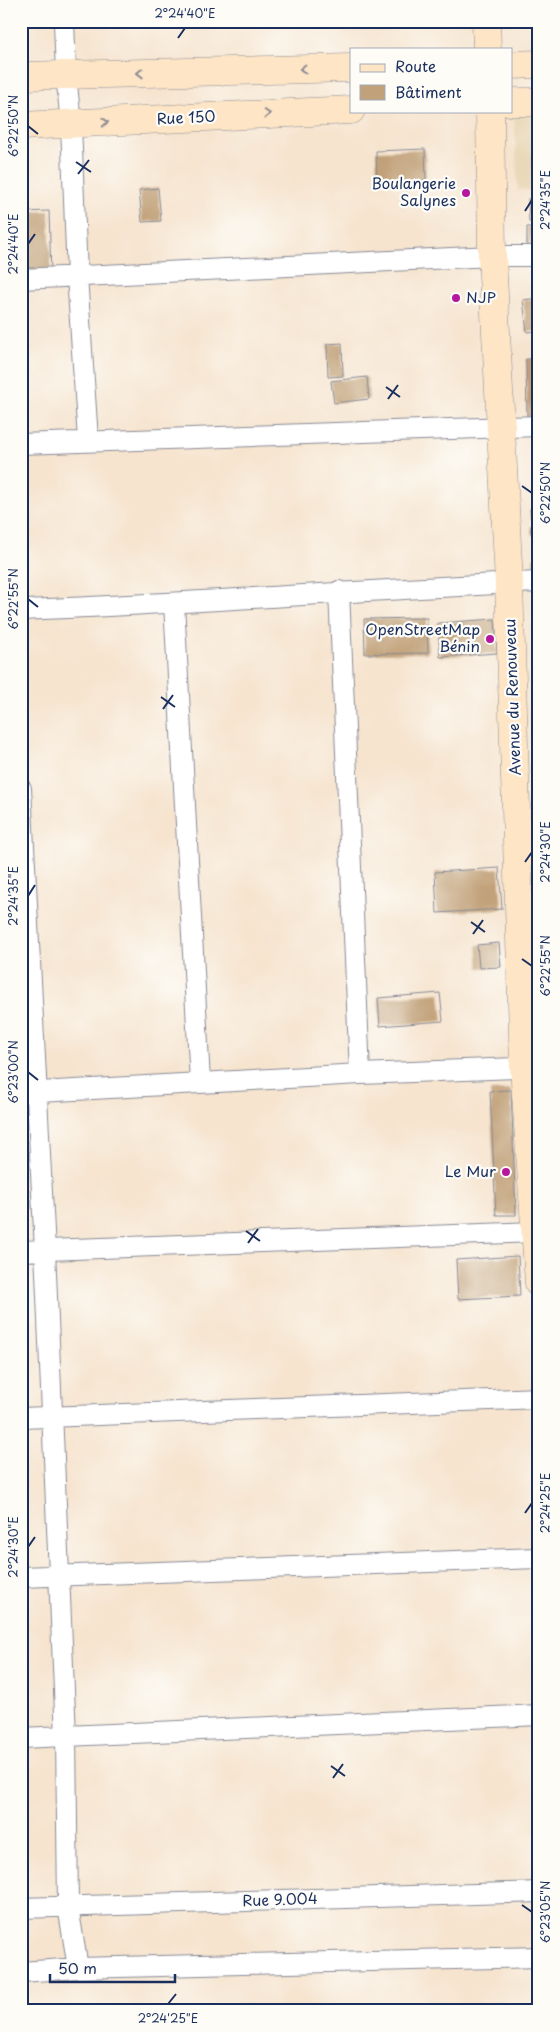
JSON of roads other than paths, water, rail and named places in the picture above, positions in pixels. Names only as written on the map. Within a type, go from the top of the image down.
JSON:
[{"type":"main road","points":[[486,21],[487,48]]},
{"type":"main road","points":[[512,65],[539,64]]},
{"type":"main road","points":[[21,76],[350,68]]},
{"type":"main road","points":[[512,102],[539,102]]},
{"type":"main road","name":"Rue 150","points":[[21,126],[350,110]]},
{"type":"main road","name":"Avenue du Renouveau","points":[[490,112],[492,256],[509,583],[531,1067],[535,1232],[539,1283]]},
{"type":"street","points":[[64,21],[66,74],[72,124],[77,276],[88,440]]},
{"type":"street","points":[[21,279],[492,256],[539,256]]},
{"type":"street","points":[[21,444],[88,440],[539,426]]},
{"type":"street","points":[[21,610],[174,604],[339,591],[539,582]]},
{"type":"street","points":[[339,591],[360,1074]]},
{"type":"street","points":[[174,604],[200,1082]]},
{"type":"street","points":[[21,789],[29,1093],[44,1250],[66,1736],[68,1906],[78,1968]]},
{"type":"street","points":[[29,1093],[200,1082],[531,1067]]},
{"type":"street","points":[[21,1251],[535,1232]]},
{"type":"street","points":[[21,1418],[539,1398]]},
{"type":"street","points":[[21,1577],[539,1558]]},
{"type":"street","points":[[21,1738],[539,1715]]},
{"type":"street","name":"Rue 9.004","points":[[21,1908],[539,1892]]},
{"type":"street","points":[[21,1972],[78,1968],[539,1957]]},
{"type":"place","name":"Boulangerie Salynes","points":[[466,193]]},
{"type":"place","name":"NJP","points":[[456,298]]},
{"type":"place","name":"OpenStreetMap Bénin","points":[[490,639]]},
{"type":"place","name":"Le Mur","points":[[506,1172]]}]
